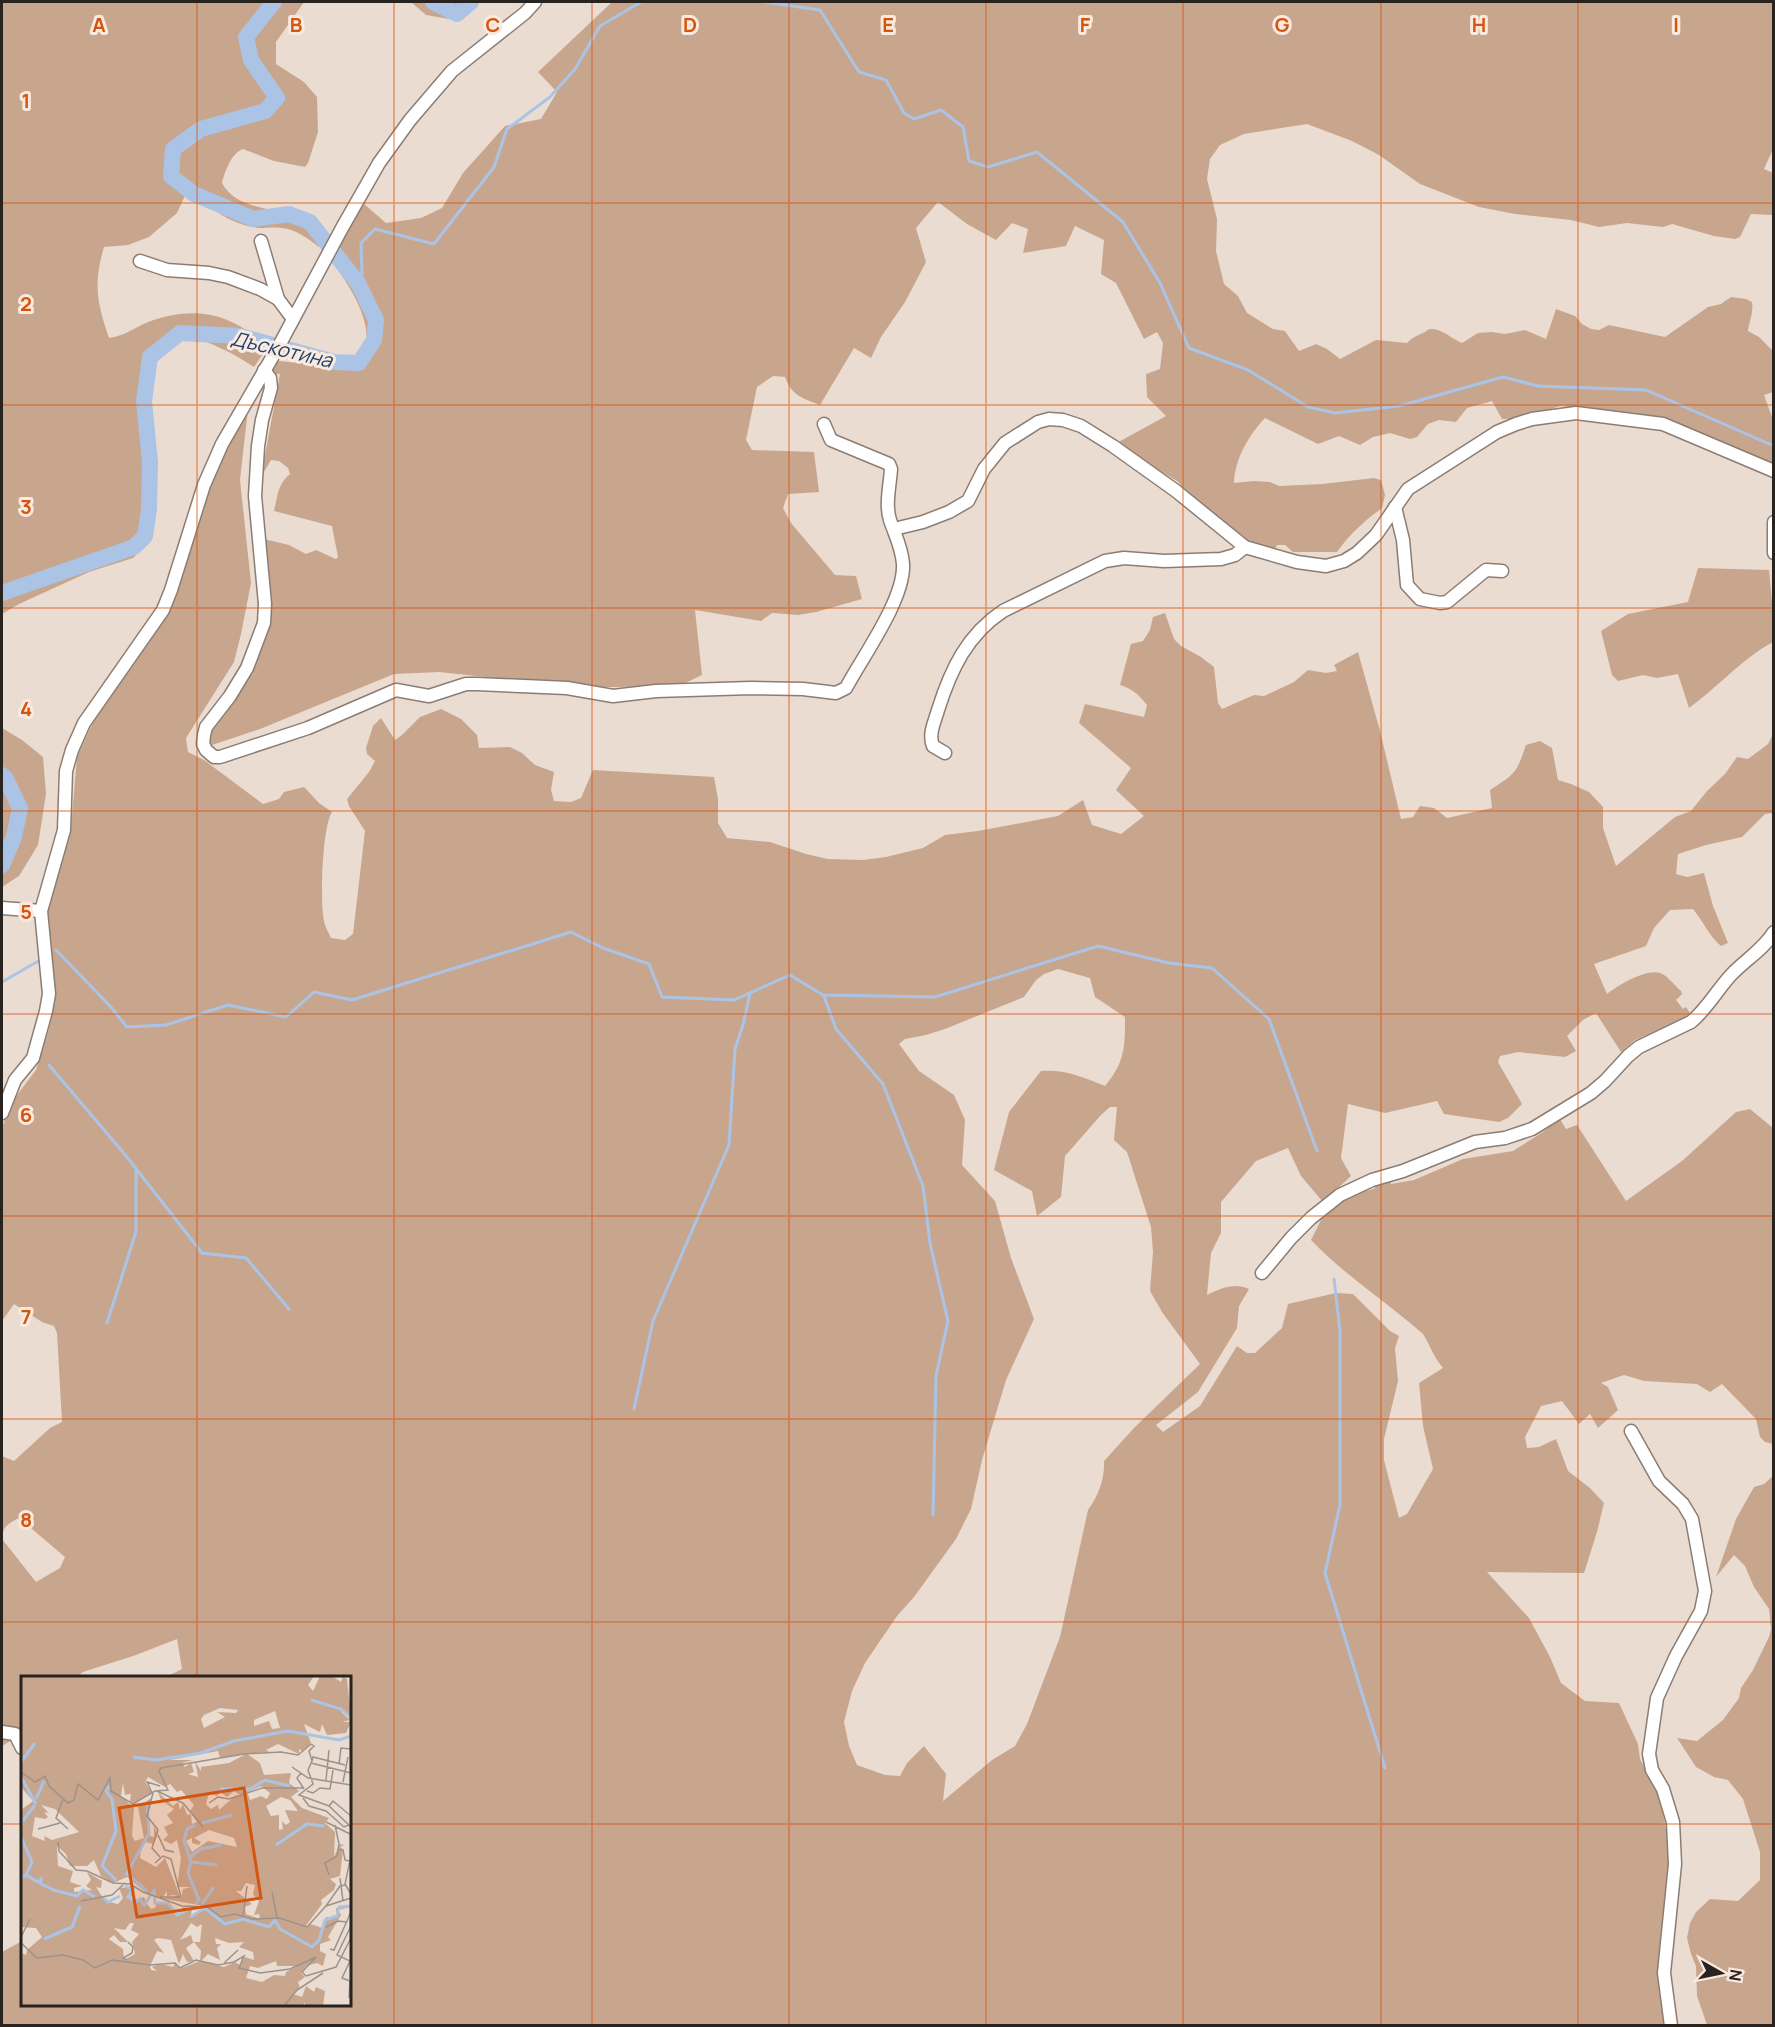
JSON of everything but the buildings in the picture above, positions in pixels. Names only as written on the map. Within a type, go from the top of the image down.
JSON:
[{"type":"street","points":[[2,1113],[15,1080],[33,1058],[46,1011],[49,994],[41,910],[64,830],[66,771],[84,723],[163,610],[209,474],[222,444],[379,164],[410,120],[452,71],[525,13],[535,2]]},
{"type":"street","points":[[261,241],[278,299],[293,319]]},
{"type":"street","points":[[140,261],[167,270],[209,273],[228,277],[260,289],[278,299]]},
{"type":"street","points":[[267,366],[271,388],[261,429],[255,496],[265,604],[264,623],[247,668],[206,728],[203,744],[209,754],[214,757],[308,728],[396,690],[429,696],[466,684],[477,684],[567,688],[613,696],[656,691],[751,688],[803,689],[836,693],[846,688],[899,592],[903,578],[903,564],[888,510],[891,469],[889,464],[831,440],[824,424]]},
{"type":"street","points":[[894,529],[923,522],[969,501],[984,469],[1005,443],[1038,422],[1049,419],[1063,420],[1081,426],[1113,446],[1176,491],[1245,547],[1297,562],[1326,566],[1344,561],[1364,547],[1376,535],[1408,489],[1497,432],[1516,424],[1565,413],[1647,420],[1663,424],[1773,471]]},
{"type":"street","points":[[1395,507],[1403,540],[1407,585],[1419,598],[1440,603],[1447,602],[1486,570],[1502,571]]},
{"type":"street","points":[[1773,522],[1773,553]]},
{"type":"street","points":[[945,753],[938,750],[931,741],[933,724],[946,682],[957,659],[990,619],[1106,561],[1124,558],[1164,561],[1221,559],[1235,555],[1245,547]]},
{"type":"street","points":[[2,908],[41,910]]},
{"type":"street","points":[[1262,1273],[1295,1233],[1340,1195],[1372,1180],[1403,1171],[1475,1142],[1519,1134],[1532,1129],[1591,1093],[1639,1047],[1691,1022],[1698,1016],[1731,975],[1766,943],[1773,932]]},
{"type":"street","points":[[1631,1431],[1659,1481],[1683,1504],[1692,1519],[1705,1591],[1701,1611],[1676,1656],[1657,1698],[1651,1731],[1649,1758],[1652,1770],[1663,1789],[1673,1822],[1675,1864],[1664,1973],[1671,2025]]},
{"type":"street","points":[[2,1732],[15,1734],[21,1746]]},
{"type":"shaded area","points":[[2,2],[304,2],[276,42],[276,64],[304,82],[317,97],[318,132],[308,163],[305,167],[274,161],[243,149],[235,154],[222,183],[231,194],[243,202],[303,218],[316,224],[326,233],[319,247],[292,230],[259,228],[238,223],[211,207],[191,183],[177,213],[149,237],[128,245],[104,247],[98,272],[98,293],[109,338],[165,317],[196,313],[226,319],[240,326],[267,348],[254,367],[221,348],[185,335],[173,344],[148,372],[144,435],[153,488],[154,528],[146,545],[133,558],[89,572],[2,614]]},
{"type":"shaded area","points":[[411,2],[477,2],[455,20],[426,15]]},
{"type":"shaded area","points":[[612,2],[1773,2],[1773,149],[1764,169],[1773,173],[1773,215],[1751,214],[1740,237],[1735,239],[1714,236],[1672,224],[1663,227],[1627,223],[1599,227],[1571,220],[1515,214],[1479,207],[1420,184],[1379,155],[1352,141],[1307,124],[1244,134],[1220,145],[1210,159],[1207,179],[1217,219],[1216,251],[1224,284],[1238,296],[1247,313],[1273,329],[1285,331],[1299,351],[1316,344],[1340,359],[1376,340],[1407,343],[1431,329],[1443,332],[1462,343],[1478,333],[1505,334],[1525,330],[1546,339],[1556,309],[1575,316],[1591,329],[1599,330],[1609,325],[1665,337],[1708,307],[1721,304],[1731,297],[1752,302],[1748,331],[1759,337],[1773,351],[1773,392],[1764,395],[1772,417],[1773,465],[1669,420],[1641,414],[1560,406],[1521,419],[1502,419],[1492,401],[1467,408],[1456,422],[1439,420],[1428,424],[1417,437],[1410,439],[1390,433],[1373,437],[1360,445],[1339,436],[1318,444],[1265,418],[1244,448],[1237,465],[1234,483],[1270,482],[1279,486],[1374,478],[1381,480],[1385,495],[1382,508],[1358,528],[1337,552],[1293,552],[1285,545],[1277,545],[1274,551],[1242,539],[1211,514],[1177,481],[1115,444],[1166,416],[1147,397],[1146,374],[1160,369],[1163,343],[1157,332],[1144,339],[1116,283],[1101,274],[1104,240],[1075,226],[1066,246],[1023,253],[1028,229],[1012,223],[996,240],[967,224],[938,202],[916,228],[926,262],[871,358],[854,348],[820,405],[794,392],[785,377],[773,376],[757,387],[746,440],[752,450],[814,452],[819,492],[788,494],[783,508],[791,523],[835,575],[856,576],[862,599],[798,615],[772,613],[761,621],[695,610],[702,675],[683,684],[580,687],[439,672],[394,674],[260,729],[209,746],[198,736],[231,686],[253,674],[268,598],[269,565],[260,531],[264,539],[289,545],[306,554],[316,550],[336,559],[338,557],[332,526],[274,511],[280,487],[290,474],[288,468],[279,461],[271,460],[261,477],[280,374],[268,374],[275,361],[329,362],[351,367],[358,364],[364,355],[367,341],[363,316],[358,303],[330,259],[363,203],[386,223],[421,218],[442,208],[463,173],[505,126],[541,119],[557,92],[538,72]]},
{"type":"shaded area","points":[[248,409],[240,480],[251,583],[234,662],[186,738],[188,752],[204,760],[263,804],[279,799],[284,792],[304,787],[319,803],[332,812],[324,848],[322,882],[324,921],[331,938],[345,940],[353,934],[365,831],[347,799],[375,761],[367,754],[366,748],[373,726],[381,718],[395,740],[420,717],[441,709],[461,719],[477,735],[479,748],[510,747],[522,753],[535,765],[554,772],[551,790],[554,801],[571,802],[581,798],[593,770],[714,777],[718,799],[718,823],[727,838],[770,842],[828,859],[863,860],[923,848],[945,835],[1058,816],[1083,800],[1092,825],[1121,834],[1144,816],[1116,790],[1131,768],[1079,723],[1085,704],[1144,717],[1147,705],[1129,688],[1120,685],[1131,644],[1143,641],[1150,630],[1153,617],[1165,613],[1174,639],[1214,667],[1218,703],[1222,709],[1254,695],[1264,696],[1294,682],[1308,670],[1326,673],[1337,671],[1334,665],[1358,652],[1401,819],[1413,817],[1420,806],[1434,808],[1447,818],[1492,808],[1490,790],[1514,772],[1526,745],[1540,741],[1552,748],[1558,780],[1589,792],[1603,807],[1603,828],[1616,866],[1675,817],[1691,811],[1725,774],[1737,757],[1748,759],[1768,744],[1773,734],[1773,813],[1765,814],[1742,837],[1678,854],[1676,874],[1687,877],[1704,873],[1713,906],[1728,943],[1721,946],[1693,909],[1670,910],[1654,928],[1646,946],[1594,964],[1607,994],[1625,982],[1647,973],[1663,974],[1681,991],[1682,994],[1676,1000],[1683,1009],[1686,1007],[1690,1013],[1681,1020],[1635,1040],[1621,1052],[1596,1013],[1583,1020],[1567,1036],[1576,1051],[1565,1057],[1518,1052],[1500,1056],[1498,1062],[1522,1104],[1508,1118],[1499,1122],[1444,1114],[1437,1101],[1385,1113],[1348,1104],[1341,1158],[1351,1176],[1323,1202],[1301,1176],[1288,1148],[1256,1161],[1221,1202],[1221,1233],[1211,1253],[1207,1295],[1228,1287],[1239,1286],[1249,1289],[1239,1306],[1237,1328],[1198,1392],[1156,1425],[1163,1432],[1200,1406],[1237,1346],[1247,1353],[1255,1353],[1282,1328],[1288,1304],[1336,1293],[1353,1294],[1390,1331],[1399,1336],[1395,1348],[1398,1381],[1384,1439],[1384,1460],[1399,1518],[1407,1514],[1433,1469],[1423,1426],[1419,1383],[1443,1368],[1423,1334],[1337,1265],[1311,1240],[1327,1208],[1359,1188],[1365,1191],[1374,1189],[1379,1182],[1390,1179],[1391,1184],[1414,1180],[1463,1159],[1513,1151],[1543,1132],[1555,1122],[1558,1116],[1566,1129],[1577,1125],[1626,1201],[1682,1161],[1736,1112],[1750,1109],[1773,1128],[1773,1444],[1765,1442],[1760,1437],[1756,1419],[1722,1384],[1710,1392],[1697,1384],[1644,1381],[1624,1375],[1601,1383],[1608,1387],[1618,1410],[1598,1428],[1590,1414],[1579,1424],[1562,1401],[1541,1406],[1525,1437],[1527,1448],[1539,1447],[1556,1439],[1568,1471],[1590,1488],[1604,1503],[1584,1573],[1487,1572],[1529,1618],[1561,1683],[1585,1701],[1619,1703],[1638,1744],[1640,1759],[1661,1801],[1671,1858],[1668,1903],[1661,1930],[1659,1953],[1667,2025],[2,2025],[2,1952],[21,1942],[21,2006],[351,2006],[351,1676],[168,1676],[182,1669],[177,1639],[77,1676],[21,1676],[21,1735],[2,1746],[2,1539],[2,1456],[14,1461],[50,1428],[62,1422],[57,1333],[54,1326],[42,1322],[14,1304],[2,1321],[2,1127],[14,1099],[36,1070],[49,1029],[52,1007],[46,915],[71,828],[77,757],[112,681],[164,614],[217,460]],"holes":[[[1058,969],[1090,978],[1095,997],[1125,1017],[1124,1046],[1117,1069],[1105,1086],[1066,1072],[1041,1071],[1009,1112],[994,1170],[1032,1191],[1037,1216],[1061,1197],[1065,1156],[1101,1115],[1110,1107],[1117,1107],[1114,1140],[1127,1152],[1151,1227],[1153,1252],[1150,1291],[1162,1312],[1200,1364],[1134,1428],[1104,1461],[1100,1487],[1088,1510],[1060,1637],[1027,1724],[1015,1746],[992,1760],[943,1801],[946,1774],[924,1746],[907,1763],[900,1776],[885,1775],[857,1765],[849,1746],[844,1722],[852,1691],[865,1663],[897,1616],[914,1597],[956,1539],[971,1509],[982,1460],[1006,1380],[1034,1319],[1011,1258],[995,1201],[962,1165],[965,1120],[954,1095],[919,1071],[899,1044],[905,1039],[945,1029],[1024,997],[1036,980]],[[19,1518],[65,1557],[60,1568],[36,1582],[2,1539],[3,1531]]]},
{"type":"shaded area","points":[[1698,568],[1769,570],[1773,642],[1689,708],[1678,674],[1657,678],[1643,675],[1618,681],[1612,675],[1601,631],[1628,614],[1688,602]]},
{"type":"shaded area","points":[[2,728],[43,757],[46,794],[38,845],[19,876],[2,887]]},
{"type":"shaded area","points":[[1773,1476],[1773,2025],[1707,2025],[1697,1996],[1696,1966],[1687,1938],[1690,1923],[1696,1912],[1710,1899],[1738,1901],[1760,1880],[1760,1852],[1743,1799],[1728,1780],[1714,1777],[1696,1767],[1677,1738],[1697,1741],[1723,1720],[1739,1698],[1741,1688],[1753,1670],[1769,1637],[1771,1629],[1769,1609],[1754,1587],[1745,1566],[1734,1555],[1716,1577],[1736,1519],[1754,1487],[1764,1484]]},
{"type":"waterway","name":"Дъскотина","points":[[2,593],[134,547],[145,536],[149,509],[150,462],[144,401],[150,357],[180,333],[240,336],[334,362],[359,363],[374,340],[376,320],[358,283],[310,222],[289,214],[253,219],[194,194],[171,176],[173,149],[201,129],[265,111],[277,98],[251,60],[246,37],[274,2]]},
{"type":"waterway","name":"Дъскотина","points":[[433,2],[457,14],[471,2]]},
{"type":"waterway","points":[[358,283],[362,275],[361,243],[375,229],[434,244],[494,167],[507,129],[550,97],[575,69],[600,26],[641,2]]},
{"type":"waterway","points":[[764,2],[820,10],[859,72],[886,80],[904,113],[914,119],[941,110],[963,127],[969,161],[988,167],[1037,152],[1123,222],[1160,283],[1189,348],[1248,370],[1308,407],[1335,413],[1399,406],[1503,377],[1538,386],[1646,390],[1774,446]]},
{"type":"waterway","name":"Дъскотина","points":[[2,775],[20,808],[14,837],[2,865]]},
{"type":"waterway","points":[[56,950],[127,1027],[166,1025],[228,1005],[286,1017],[314,992],[352,1000],[571,932],[603,948],[649,964],[662,997],[734,1000],[790,975],[823,995],[935,997],[1098,946],[1169,963],[1212,968],[1269,1019],[1317,1151]]},
{"type":"waterway","points":[[2,982],[42,959]]},
{"type":"waterway","points":[[634,1409],[653,1321],[729,1145],[735,1049],[750,993]]},
{"type":"waterway","points":[[824,996],[836,1029],[883,1084],[923,1186],[930,1243],[948,1321],[936,1376],[933,1515]]},
{"type":"waterway","points":[[49,1065],[127,1157],[202,1253],[246,1258],[289,1309]]},
{"type":"waterway","points":[[107,1323],[136,1232],[136,1170]]},
{"type":"waterway","points":[[1334,1279],[1340,1331],[1340,1505],[1325,1573],[1385,1768]]}]
